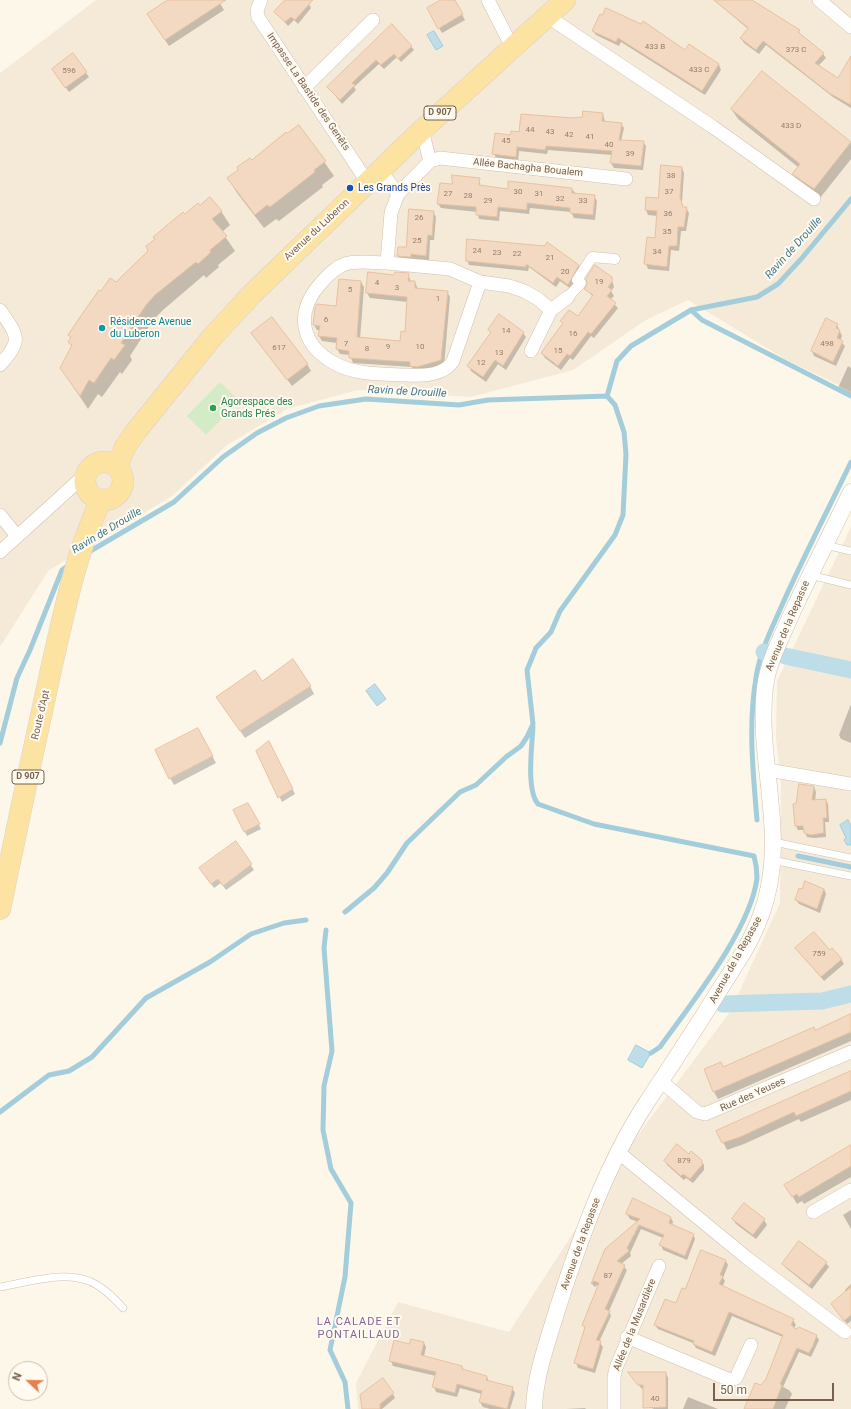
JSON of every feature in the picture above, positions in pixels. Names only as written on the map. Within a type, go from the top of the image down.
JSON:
[{"type":"main road","name":"Avenue du Luberon","points":[[112,465],[213,336],[244,301],[422,130],[565,0]]},
{"type":"main road","points":[[95,464],[112,465],[122,478],[121,488],[117,494],[111,498],[86,490],[95,464]]},
{"type":"main road","name":"Route d'Apt","points":[[0,909],[34,747],[73,576],[87,531],[86,490]]},
{"type":"street","name":"Impasse La Bastide des Genêts","points":[[261,0],[257,10],[258,17],[304,88],[374,177]]},
{"type":"street","points":[[488,0],[512,47]]},
{"type":"street","points":[[819,0],[851,27]]},
{"type":"street","points":[[547,16],[710,124],[814,199]]},
{"type":"street","points":[[304,88],[373,20]]},
{"type":"street","points":[[387,263],[391,213],[398,194],[430,161],[422,130]]},
{"type":"street","name":"Allée Bachagha Boualem","points":[[430,161],[449,159],[626,179]]},
{"type":"street","points":[[374,177],[398,194]]},
{"type":"street","points":[[531,351],[551,310],[568,297],[582,283],[577,280],[592,257],[614,259]]},
{"type":"street","points":[[480,282],[453,361],[446,369],[414,376],[355,371],[335,364],[316,348],[308,335],[304,319],[308,302],[325,279],[342,265],[352,263],[387,263],[446,268],[480,282],[519,289],[531,295],[551,310]]},
{"type":"street","points":[[0,310],[14,331],[16,342],[12,351],[0,365]]},
{"type":"street","points":[[0,552],[17,536],[86,490]]},
{"type":"street","name":"Avenue de la Repasse","points":[[534,1409],[535,1390],[541,1363],[567,1278],[599,1193],[618,1152],[661,1081],[733,969],[756,928],[768,893],[774,842],[764,734],[765,684],[783,632],[851,492]]},
{"type":"street","points":[[0,515],[17,536]]},
{"type":"street","points":[[768,770],[851,784]]},
{"type":"street","name":"Rue des Yeuses","points":[[661,1081],[697,1112],[705,1114],[851,1052]]},
{"type":"street","points":[[618,1152],[747,1258],[845,1332]]},
{"type":"street","points":[[813,1212],[851,1190]]},
{"type":"street","name":"Allée de la Musardière","points":[[614,1409],[614,1373],[659,1266]]},
{"type":"street","points":[[628,1337],[730,1380],[736,1378],[751,1345]]},
{"type":"lane","points":[[825,545],[851,550]]},
{"type":"lane","points":[[810,575],[851,585]]},
{"type":"lane","points":[[774,842],[851,858]]},
{"type":"lane","points":[[772,860],[851,876]]},
{"type":"lane","points":[[0,1287],[44,1279],[71,1277],[83,1279],[96,1284],[108,1292],[123,1308]]},
{"type":"shaded area","points":[[96,0],[851,0],[851,391],[785,359],[688,300],[646,320],[573,370],[471,397],[358,390],[287,409],[227,445],[172,496],[48,571],[0,647],[0,73]]},
{"type":"shaded area","points":[[851,527],[851,1409],[358,1409],[356,1383],[398,1302],[509,1332],[628,1148],[730,1012],[780,903],[781,783],[776,739],[777,681]]},
{"type":"green space","name":"Agorespace des Grands Prés","points":[[220,382],[239,401],[206,435],[187,416]]},
{"type":"water","points":[[434,31],[443,46],[436,50],[427,35]]},
{"type":"water","points":[[375,684],[386,699],[377,706],[366,691]]},
{"type":"water","points":[[848,820],[851,826],[851,845],[847,845],[844,840],[846,838],[840,825]]},
{"type":"water","points":[[636,1045],[651,1053],[642,1068],[628,1060]]},
{"type":"building","points":[[168,0],[226,0],[165,40],[147,14]]},
{"type":"building","points":[[285,0],[313,0],[295,20],[291,17],[285,22],[274,12]]},
{"type":"building","points":[[441,0],[455,0],[463,14],[438,29],[427,8]]},
{"type":"building","points":[[714,0],[752,0],[800,30],[798,32],[824,53],[815,63],[838,78],[851,56],[851,105],[829,93],[763,41],[756,50],[740,38],[748,28]]},
{"type":"building","points":[[606,8],[641,24],[643,21],[685,50],[689,44],[719,64],[702,91],[618,38],[616,42],[592,31],[600,14],[602,15]]},
{"type":"building","points":[[392,24],[412,46],[398,59],[394,54],[381,65],[376,60],[352,83],[355,85],[340,100],[327,87]]},
{"type":"building","points":[[73,53],[87,72],[65,88],[52,69]]},
{"type":"building","points":[[762,71],[851,142],[814,189],[792,174],[800,164],[731,109]]},
{"type":"building","points":[[583,111],[603,113],[602,121],[622,123],[619,140],[644,141],[641,166],[610,163],[612,151],[546,146],[545,150],[517,147],[516,157],[492,154],[495,133],[510,135],[511,131],[519,132],[521,114],[572,118],[582,117]]},
{"type":"building","points":[[299,125],[326,161],[314,170],[315,172],[270,207],[267,205],[255,215],[227,178],[238,170],[237,167],[250,158],[252,160],[286,132],[287,133]]},
{"type":"building","points":[[661,165],[682,167],[680,197],[683,207],[687,207],[684,227],[678,227],[677,246],[669,246],[667,267],[644,264],[647,237],[655,238],[657,211],[645,210],[646,197],[658,198]]},
{"type":"building","points":[[452,175],[480,178],[479,185],[508,189],[508,181],[572,188],[572,193],[595,195],[593,215],[570,213],[570,208],[527,203],[527,210],[498,207],[497,217],[476,215],[476,207],[437,204],[440,183],[452,184]]},
{"type":"building","points":[[210,197],[222,211],[212,219],[227,236],[210,250],[211,252],[198,264],[196,262],[155,295],[146,305],[121,343],[125,345],[114,360],[111,358],[94,383],[89,380],[80,396],[60,368],[72,345],[68,342],[71,337],[68,335],[99,290],[101,291],[110,278],[116,282],[148,251],[146,246],[155,239],[153,237],[183,212],[185,214],[198,203],[200,205]]},
{"type":"building","points":[[409,209],[434,211],[432,236],[428,235],[426,256],[411,254],[411,257],[397,256],[398,247],[406,247]]},
{"type":"building","points":[[467,239],[545,246],[547,242],[579,265],[568,285],[557,277],[553,283],[526,264],[526,267],[466,261]]},
{"type":"building","points":[[595,265],[612,277],[612,282],[608,287],[612,290],[607,296],[616,303],[591,334],[588,332],[570,356],[567,354],[558,366],[541,353],[563,323],[560,321],[569,310],[578,316],[593,295],[584,289],[587,284],[586,279]]},
{"type":"building","points":[[368,272],[394,275],[395,272],[409,273],[408,281],[415,281],[415,288],[448,291],[441,360],[417,367],[410,366],[410,362],[349,358],[349,351],[336,349],[337,338],[318,336],[320,326],[313,325],[315,308],[317,304],[336,306],[339,279],[361,281],[357,337],[400,341],[401,331],[405,332],[407,297],[366,293]]},
{"type":"building","points":[[499,314],[524,332],[503,366],[495,360],[483,377],[467,366],[491,332],[488,330]]},
{"type":"building","points":[[272,317],[308,364],[287,380],[251,333]]},
{"type":"building","points":[[826,318],[838,324],[836,328],[840,330],[837,338],[843,341],[833,362],[811,351]]},
{"type":"building","points":[[293,659],[311,686],[240,731],[216,697],[255,670],[262,681]]},
{"type":"building","points":[[198,728],[213,756],[169,779],[155,750]]},
{"type":"building","points":[[269,741],[293,789],[278,798],[256,751]]},
{"type":"building","points":[[799,784],[814,786],[812,800],[826,799],[827,818],[823,818],[824,833],[811,835],[804,833],[803,826],[795,826],[793,804],[796,803]]},
{"type":"building","points":[[248,803],[260,824],[244,832],[233,810]]},
{"type":"building","points":[[236,841],[252,864],[223,886],[218,879],[211,884],[199,868]]},
{"type":"building","points":[[805,881],[824,889],[817,909],[795,900],[799,888],[802,889]]},
{"type":"building","points":[[814,932],[830,950],[832,948],[842,959],[821,977],[795,948]]},
{"type":"building","points":[[851,1014],[851,1032],[713,1092],[704,1069],[721,1062],[723,1067],[814,1027],[815,1030]]},
{"type":"building","points":[[851,1071],[851,1091],[796,1116],[794,1112],[740,1137],[722,1143],[716,1131]]},
{"type":"building","points":[[677,1144],[689,1154],[691,1151],[702,1160],[702,1165],[690,1179],[683,1174],[681,1176],[664,1161]]},
{"type":"building","points":[[851,1145],[851,1166],[799,1197],[797,1194],[792,1197],[784,1185]]},
{"type":"building","points":[[633,1198],[671,1217],[669,1223],[694,1234],[685,1256],[659,1245],[664,1235],[639,1225],[627,1248],[629,1251],[617,1261],[625,1265],[605,1309],[610,1311],[596,1340],[601,1341],[593,1369],[574,1363],[585,1327],[582,1325],[599,1283],[594,1281],[591,1284],[605,1249],[640,1219],[626,1214]]},
{"type":"building","points":[[744,1203],[765,1219],[753,1235],[732,1219]]},
{"type":"building","points":[[799,1241],[827,1262],[809,1285],[782,1264]]},
{"type":"building","points":[[701,1250],[726,1260],[720,1275],[723,1276],[719,1284],[794,1319],[791,1325],[796,1329],[799,1327],[817,1335],[813,1345],[814,1346],[809,1353],[797,1348],[780,1384],[782,1385],[773,1409],[744,1409],[755,1383],[761,1385],[766,1379],[783,1335],[729,1312],[712,1352],[693,1344],[694,1341],[654,1325],[665,1299],[676,1303],[682,1288],[685,1289]]},
{"type":"building","points":[[851,1287],[851,1315],[844,1321],[831,1304]]},
{"type":"building","points":[[411,1339],[424,1342],[421,1355],[462,1366],[462,1369],[487,1376],[486,1380],[513,1387],[507,1409],[479,1402],[482,1391],[457,1384],[455,1393],[432,1387],[436,1372],[389,1361],[394,1340],[409,1344]]},
{"type":"building","points":[[628,1372],[666,1372],[666,1407],[643,1408],[643,1385],[638,1385]]},
{"type":"building","points":[[383,1378],[394,1393],[380,1404],[380,1409],[362,1409],[360,1395]]},
{"type":"waterway","name":"Ravin de Drouille","points":[[87,553],[174,502],[223,457],[257,433],[286,418],[319,406],[366,399],[459,405],[488,400],[607,396],[617,361],[631,346],[691,310],[757,297],[778,284],[802,258],[851,199]]},
{"type":"waterway","points":[[691,310],[702,320],[851,396]]},
{"type":"waterway","points":[[345,912],[374,888],[387,873],[407,843],[460,792],[476,785],[506,757],[521,746],[527,737],[533,724],[527,670],[536,648],[551,632],[560,611],[615,535],[623,515],[626,454],[624,432],[615,405],[607,396]]},
{"type":"waterway","points":[[757,820],[752,731],[752,713],[757,669],[762,652],[787,593],[851,462]]},
{"type":"waterway","name":"Ravin de Drouille","points":[[0,743],[17,678],[30,650],[62,570],[69,565]]},
{"type":"waterway","points":[[785,656],[851,670]]},
{"type":"waterway","points":[[533,727],[531,778],[534,797],[538,804],[594,824],[754,856],[757,878],[752,898],[744,920],[732,943],[718,966],[660,1047],[651,1053]]},
{"type":"waterway","points":[[798,856],[851,867]]},
{"type":"waterway","points":[[0,1112],[49,1075],[69,1071],[92,1057],[146,998],[210,962],[251,934],[284,923],[306,920]]},
{"type":"waterway","points":[[326,930],[324,948],[332,1051],[324,1086],[323,1130],[331,1169],[351,1203],[345,1277],[330,1350],[345,1382],[348,1409]]},
{"type":"waterway","points":[[723,1004],[822,1001],[851,994]]},
{"type":"place","name":"Les Grands Près","points":[[350,188]]},
{"type":"place","name":"Résidence Avenue du Luberon","points":[[102,328]]},
{"type":"place","name":"Agorespace des Grands Prés","points":[[213,408]]},
{"type":"district","name":"LA CALADE ET PONTAILLAUD","points":[[359,1328]]}]
